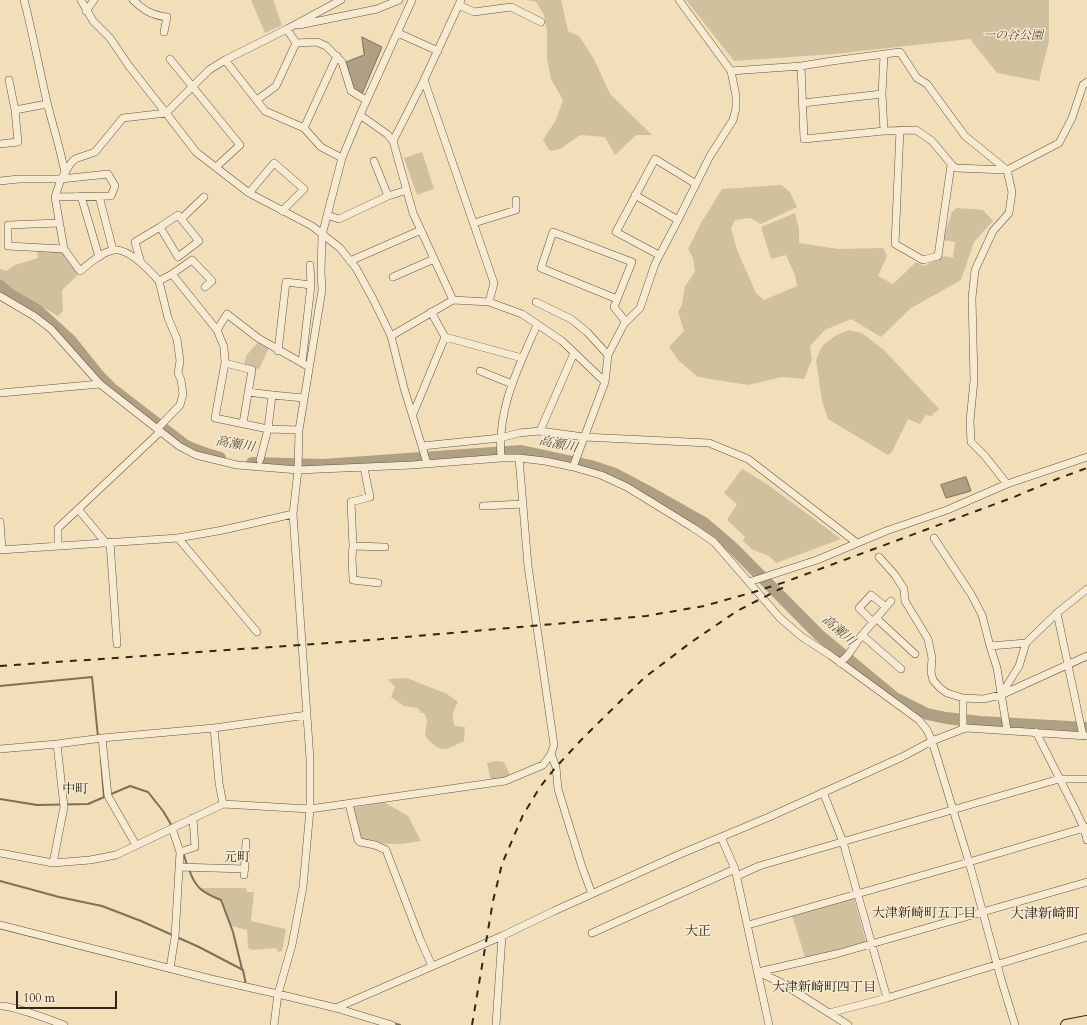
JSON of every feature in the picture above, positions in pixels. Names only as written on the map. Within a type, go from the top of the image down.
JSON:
[{"type":"highway","points":[[1066,1025],[1087,1021]]},
{"type":"street","points":[[24,0],[62,157],[63,177]]},
{"type":"street","points":[[81,0],[93,21],[110,38],[196,152],[249,193],[312,226],[340,248],[356,268],[373,299],[390,336],[427,464]]},
{"type":"street","points":[[86,11],[94,0]]},
{"type":"street","points":[[133,0],[146,11],[154,15],[167,18],[164,32]]},
{"type":"street","points":[[58,546],[58,528],[159,431],[180,405],[183,394],[181,380],[178,373],[180,361],[177,339],[168,318],[159,281],[135,257],[118,250],[113,250],[99,257],[80,270],[64,249],[54,197],[63,177],[75,159],[95,152],[122,118],[166,113],[209,70],[225,60],[341,0]]},
{"type":"street","points":[[289,28],[370,10],[399,0]]},
{"type":"street","points":[[274,1025],[278,994],[292,945],[303,887],[310,808],[310,758],[293,514],[298,470],[299,430],[322,290],[322,235],[342,158],[366,100],[412,0]]},
{"type":"street","points":[[573,467],[605,382],[608,355],[626,322],[640,308],[659,255],[710,156],[733,120],[736,108],[736,96],[731,71],[679,0]]},
{"type":"street","points":[[393,141],[424,80],[460,3],[474,12],[511,7],[541,22]]},
{"type":"street","points":[[257,100],[276,86],[296,43],[289,28]]},
{"type":"street","points":[[398,33],[438,51]]},
{"type":"street","points":[[296,43],[317,42],[326,46],[342,62],[351,91],[366,100]]},
{"type":"street","points":[[731,71],[801,66],[900,52],[918,78],[927,84],[965,136],[1007,170],[1012,192],[1009,213],[993,231],[975,270],[972,298],[974,380],[970,421],[971,442],[985,456],[1007,484]]},
{"type":"street","points":[[884,55],[882,94],[884,131]]},
{"type":"street","points":[[304,128],[337,56]]},
{"type":"street","points":[[170,59],[240,145],[216,167]]},
{"type":"street","points":[[225,60],[265,111],[304,128],[321,147],[342,158]]},
{"type":"street","points":[[801,66],[804,139],[884,131],[916,130],[932,141],[951,165],[956,168],[1007,170],[1059,143],[1072,118],[1083,85],[1087,82]]},
{"type":"street","points":[[0,144],[18,142],[9,80]]},
{"type":"street","points":[[424,80],[494,283],[489,302]]},
{"type":"street","points":[[802,103],[882,94]]},
{"type":"street","points":[[14,110],[48,104]]},
{"type":"street","points":[[360,115],[387,134],[393,141],[413,213],[453,300]]},
{"type":"street","points":[[900,130],[895,244],[923,260],[938,256],[951,165]]},
{"type":"street","points":[[659,255],[616,232],[655,160],[696,184]]},
{"type":"street","points":[[374,161],[388,196]]},
{"type":"street","points":[[249,193],[274,163],[304,189],[282,211]]},
{"type":"street","points":[[0,181],[108,174],[115,186],[111,196],[54,197]]},
{"type":"street","points":[[327,215],[339,219],[388,196],[407,190]]},
{"type":"street","points":[[81,196],[99,257]]},
{"type":"street","points":[[99,196],[113,250]]},
{"type":"street","points":[[635,196],[678,220]]},
{"type":"street","points":[[181,219],[204,197]]},
{"type":"street","points":[[474,224],[516,210],[516,200]]},
{"type":"street","points":[[141,263],[135,242],[178,215],[198,242],[178,257],[160,227]]},
{"type":"street","points":[[59,223],[8,226],[8,246],[64,249]]},
{"type":"street","points":[[350,261],[421,230]]},
{"type":"street","points":[[617,299],[541,268],[553,232],[632,262],[614,307],[626,322]]},
{"type":"street","points":[[393,277],[434,259]]},
{"type":"street","points":[[159,281],[192,260],[212,281],[205,287]]},
{"type":"street","points":[[302,363],[311,285],[310,265]]},
{"type":"street","points":[[172,274],[217,330],[224,348],[225,363],[215,418],[268,429],[299,430]]},
{"type":"street","points":[[278,350],[286,282],[311,285]]},
{"type":"street","points":[[0,296],[34,316],[51,329],[100,384],[159,431],[180,446],[201,457],[236,465],[298,470],[364,468],[501,458],[519,458],[545,461],[601,475],[627,487],[714,542],[780,618],[802,637],[919,720],[927,730],[970,862],[996,964],[1015,1025]]},
{"type":"street","points":[[390,336],[453,300],[489,302],[522,314],[562,341],[605,382]]},
{"type":"street","points":[[536,302],[571,319],[587,332],[608,355]]},
{"type":"street","points":[[431,312],[445,337],[522,358]]},
{"type":"street","points":[[217,330],[228,314],[258,338],[302,363],[308,368]]},
{"type":"street","points":[[501,458],[500,438],[506,400],[522,358],[537,325]]},
{"type":"street","points":[[413,414],[445,337]]},
{"type":"street","points":[[540,431],[574,353]]},
{"type":"street","points":[[225,363],[252,370],[243,423]]},
{"type":"street","points":[[480,371],[512,384]]},
{"type":"street","points":[[0,393],[100,384]]},
{"type":"street","points":[[248,392],[304,398]]},
{"type":"street","points":[[260,460],[268,429],[272,395]]},
{"type":"street","points":[[422,446],[500,438],[519,433],[540,431],[584,437],[709,443],[748,459],[857,542]]},
{"type":"street","points":[[749,582],[816,560],[857,542],[947,510],[1007,484],[1087,457]]},
{"type":"street","points":[[0,853],[53,863],[116,855],[223,804],[310,808],[350,804],[505,781],[543,765],[551,754],[554,745],[528,566],[519,458]]},
{"type":"street","points":[[364,468],[370,497],[351,502],[353,546],[352,580],[378,583]]},
{"type":"street","points":[[483,506],[523,504]]},
{"type":"street","points":[[78,509],[108,543],[117,644]]},
{"type":"street","points":[[0,522],[1,549],[178,538],[224,530],[293,514]]},
{"type":"street","points":[[178,538],[257,632]]},
{"type":"street","points":[[934,538],[972,594],[982,615],[997,668],[1007,730]]},
{"type":"street","points":[[353,546],[385,547]]},
{"type":"street","points":[[879,557],[904,589],[905,601],[928,639],[932,658],[931,672],[933,680],[947,693],[963,698],[983,699],[1001,695],[1087,656]]},
{"type":"street","points":[[1001,695],[1019,666],[1026,643],[1057,613],[1087,589]]},
{"type":"street","points":[[840,663],[848,655],[862,635],[874,620],[888,604],[872,595],[859,608],[874,620],[915,654]]},
{"type":"street","points":[[336,1008],[502,936],[592,894],[769,817],[963,729],[1007,730],[1085,736],[1057,613]]},
{"type":"street","points":[[862,635],[901,669]]},
{"type":"street","points":[[990,646],[1026,643]]},
{"type":"street","points":[[963,698],[963,729]]},
{"type":"street","points":[[0,749],[214,728],[307,715]]},
{"type":"street","points":[[214,728],[219,783],[223,804]]},
{"type":"street","points":[[1036,732],[1085,828],[1087,840]]},
{"type":"street","points":[[102,738],[108,796],[136,846]]},
{"type":"street","points":[[53,863],[64,807],[57,744]]},
{"type":"street","points":[[551,754],[556,766],[558,789],[592,894]]},
{"type":"street","points":[[592,933],[736,872],[1059,779],[1087,779]]},
{"type":"street","points":[[823,792],[843,842],[870,944],[887,998]]},
{"type":"street","points":[[350,804],[358,840],[360,842],[375,845],[386,850],[420,939],[432,966]]},
{"type":"street","points":[[180,852],[195,847],[193,818]]},
{"type":"street","points":[[170,968],[175,937],[180,852],[172,828]]},
{"type":"street","points":[[748,925],[1085,828]]},
{"type":"street","points":[[721,837],[736,872],[769,1025]]},
{"type":"street","points":[[179,867],[245,872],[246,842]]},
{"type":"street","points":[[758,972],[836,954],[1087,882]]},
{"type":"street","points":[[0,925],[211,979],[336,1008],[392,1025]]},
{"type":"street","points":[[496,1025],[502,936]]},
{"type":"street","points":[[829,1013],[887,998],[1087,937]]},
{"type":"street","points":[[758,972],[780,982],[848,1025]]},
{"type":"street","points":[[0,1006],[4,1005],[19,1009],[64,1025]]},
{"type":"green space","points":[[251,0],[273,0],[282,25],[265,33]]},
{"type":"green space","points":[[526,0],[561,0],[568,31],[579,36],[594,59],[610,94],[652,135],[636,135],[615,155],[605,137],[580,135],[560,149],[550,151],[543,140],[556,120],[563,100],[551,79],[547,59],[547,31],[544,15],[536,2]]},
{"type":"green space","name":"一の谷公園","points":[[686,0],[1049,0],[1049,41],[1039,81],[997,73],[970,39],[834,54],[734,61]]},
{"type":"green space","points":[[422,152],[434,189],[417,195],[404,158]]},
{"type":"green space","points":[[781,185],[790,192],[797,207],[761,224],[750,218],[735,220],[731,228],[737,250],[756,293],[764,300],[797,286],[795,275],[786,255],[771,259],[761,227],[795,213],[799,229],[799,243],[838,249],[883,248],[887,256],[878,276],[893,284],[916,262],[924,266],[944,256],[953,258],[955,242],[943,240],[952,212],[957,208],[983,210],[993,221],[974,242],[961,280],[911,308],[881,337],[851,319],[825,330],[810,346],[812,360],[804,379],[782,377],[748,385],[698,377],[679,361],[669,347],[684,331],[678,312],[682,305],[685,286],[695,272],[693,258],[688,249],[701,223],[722,189]]},
{"type":"green space","points":[[37,250],[63,252],[79,274],[62,290],[63,311],[58,316],[39,305],[37,308],[10,293],[0,284],[0,269],[6,271],[15,265],[38,258]]},
{"type":"green space","points":[[848,330],[862,333],[884,350],[939,409],[931,416],[926,415],[920,424],[908,419],[892,452],[888,455],[828,419],[822,401],[816,360],[822,346],[835,336]]},
{"type":"green space","points":[[258,342],[269,348],[259,369],[244,365],[246,356]]},
{"type":"green space","points":[[742,469],[767,484],[841,539],[776,563],[769,556],[753,550],[743,541],[745,537],[727,520],[737,504],[724,493]]},
{"type":"green space","points":[[407,678],[447,694],[458,702],[454,711],[453,719],[455,726],[465,727],[464,741],[443,749],[436,747],[429,740],[425,735],[427,720],[424,713],[421,713],[418,708],[404,706],[391,697],[395,687],[388,679]]},
{"type":"green space","points":[[495,761],[504,762],[511,777],[491,781],[487,763]]},
{"type":"green space","points":[[384,802],[408,816],[421,841],[388,844],[359,840],[352,808]]},
{"type":"green space","points":[[200,888],[246,888],[247,892],[254,892],[251,921],[286,929],[282,951],[278,952],[276,948],[251,950],[248,948],[247,930],[231,926],[221,900],[209,895]]},
{"type":"green space","points":[[854,898],[866,942],[805,957],[792,916]]},
{"type":"shaded area","points":[[362,37],[382,47],[362,94],[354,90],[346,62],[364,55]]},
{"type":"shaded area","points":[[966,477],[971,491],[946,498],[941,485]]},
{"type":"waterway","name":"高瀬川","points":[[0,286],[9,294],[37,310],[71,341],[99,376],[112,389],[186,446],[220,458]]},
{"type":"waterway","name":"高瀬川","points":[[252,463],[323,465],[521,451],[591,466],[615,474],[704,523],[732,547],[819,635],[895,698],[927,714],[946,718],[980,722],[1087,728]]},
{"type":"waterway","points":[[0,686],[92,677],[98,737]]},
{"type":"waterway","points":[[101,759],[104,797]]},
{"type":"waterway","points":[[0,799],[37,805],[88,804],[130,786],[148,792],[163,811],[172,826]]},
{"type":"waterway","points":[[183,852],[187,865]]},
{"type":"waterway","points":[[189,869],[191,876],[200,889],[221,900],[233,932],[242,969]]},
{"type":"waterway","points":[[0,881],[59,897],[102,906],[141,921],[199,947],[243,970],[246,985]]},
{"type":"waterway","points":[[393,1023],[400,1025]]},
{"type":"railway","points":[[0,666],[371,640],[646,616],[704,606],[785,582],[1014,497],[1087,468]]},
{"type":"railway","points":[[472,1025],[493,901],[502,864],[523,815],[540,787],[583,738],[644,678],[690,643],[737,611],[784,587]]},
{"type":"district","name":"中町","points":[[75,790]]},
{"type":"district","name":"元町","points":[[237,858]]},
{"type":"district","name":"大津新崎町五丁目","points":[[924,914]]},
{"type":"district","name":"大津新崎町","points":[[1045,915]]},
{"type":"district","name":"大正","points":[[698,932]]},
{"type":"district","name":"大津新崎町四丁目","points":[[824,988]]}]
